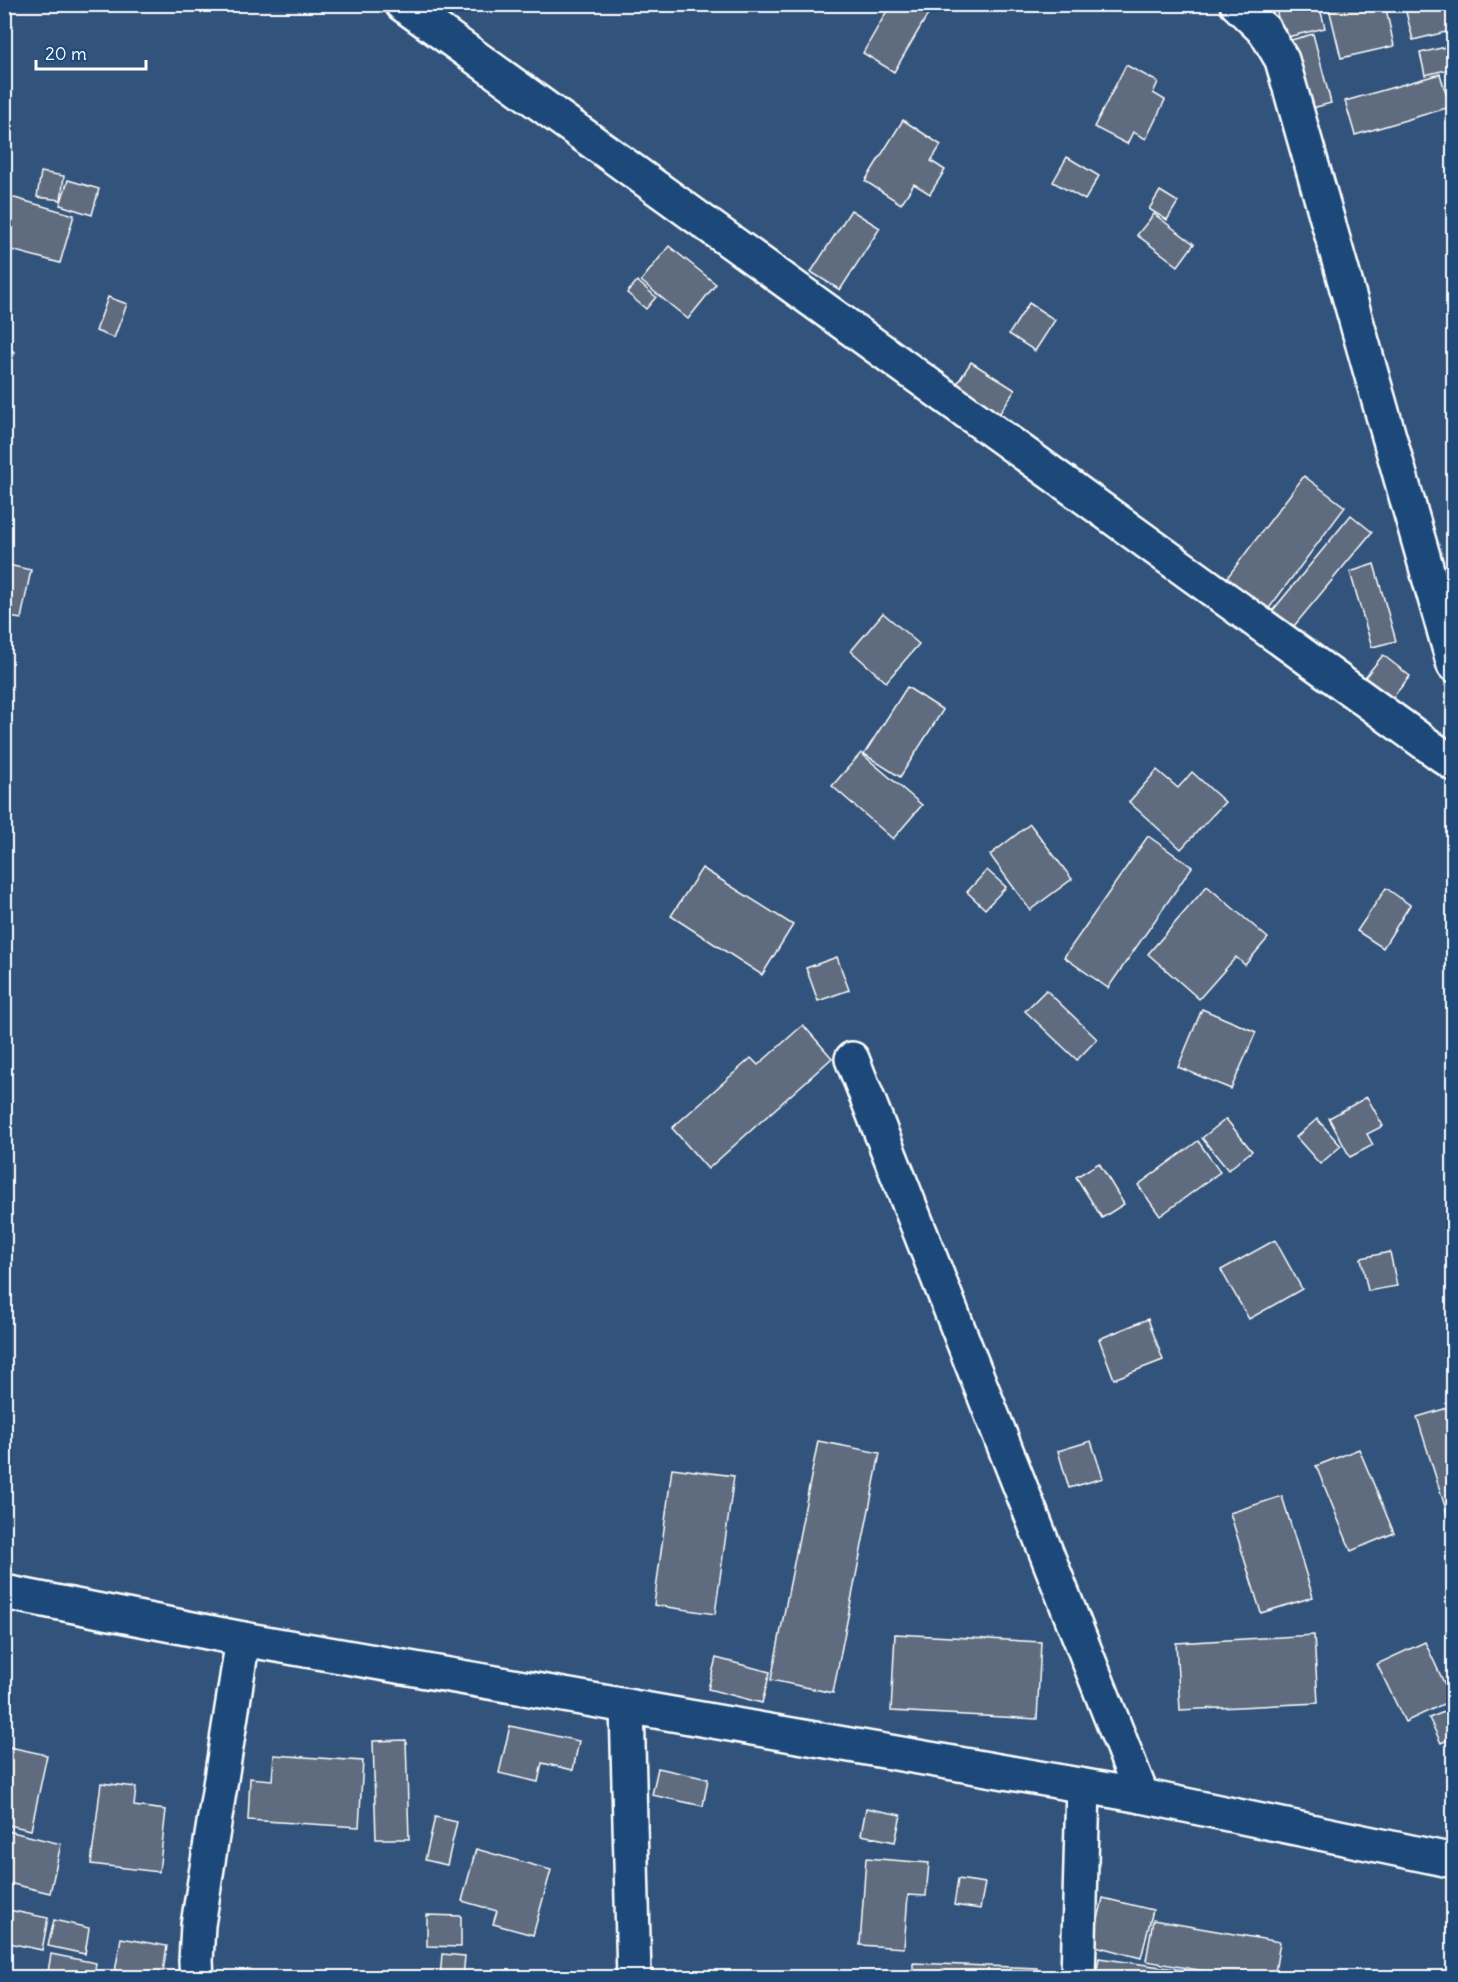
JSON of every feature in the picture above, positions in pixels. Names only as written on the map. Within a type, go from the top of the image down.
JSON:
[{"type":"street","points":[[402,4],[1454,764]]},
{"type":"street","points":[[1237,4],[1264,31],[1282,60],[1454,665]]},
{"type":"street","points":[[852,1059],[1142,1796]]},
{"type":"street","points":[[4,1592],[243,1639],[1142,1796],[1454,1861]]},
{"type":"street","points":[[197,1977],[198,1925],[243,1639]]},
{"type":"street","points":[[627,1706],[633,1977]]},
{"type":"street","points":[[1078,1977],[1083,1786]]},
{"type":"building","points":[[891,4],[922,4],[931,9],[894,72],[863,53]]},
{"type":"building","points":[[934,4],[950,4],[946,11]]},
{"type":"building","points":[[1294,4],[1319,4],[1325,28],[1283,38],[1276,9]]},
{"type":"building","points":[[1328,4],[1385,4],[1394,46],[1341,58]]},
{"type":"building","points":[[1404,4],[1454,4],[1454,30],[1413,40]]},
{"type":"building","points":[[1313,34],[1331,103],[1309,109],[1291,40]]},
{"type":"building","points":[[1454,45],[1454,68],[1425,75],[1420,53]]},
{"type":"building","points":[[1126,65],[1158,82],[1153,93],[1165,100],[1146,139],[1133,132],[1127,144],[1094,127]]},
{"type":"building","points":[[1440,74],[1450,107],[1355,135],[1345,101]]},
{"type":"building","points":[[903,120],[941,145],[931,161],[945,170],[930,194],[914,184],[901,204],[865,181]]},
{"type":"building","points":[[1067,157],[1099,176],[1085,200],[1053,182]]},
{"type":"building","points":[[41,172],[64,176],[61,200],[37,197]]},
{"type":"building","points":[[68,180],[99,189],[92,215],[60,205]]},
{"type":"building","points":[[1160,191],[1178,202],[1167,220],[1149,209]]},
{"type":"building","points":[[4,195],[74,215],[60,263],[4,248]]},
{"type":"building","points":[[851,210],[880,228],[840,290],[811,272]]},
{"type":"building","points":[[1154,214],[1194,244],[1178,266],[1137,235]]},
{"type":"building","points":[[669,246],[716,284],[688,319],[641,281]]},
{"type":"building","points":[[637,281],[656,297],[646,309],[627,293]]},
{"type":"building","points":[[108,297],[127,304],[114,338],[96,331]]},
{"type":"building","points":[[1029,303],[1055,320],[1035,351],[1009,334]]},
{"type":"building","points":[[4,347],[15,352],[4,377]]},
{"type":"building","points":[[971,362],[1015,390],[992,425],[948,398]]},
{"type":"building","points":[[1304,476],[1345,507],[1267,611],[1226,579]]},
{"type":"building","points":[[1351,515],[1372,532],[1289,632],[1269,615]]},
{"type":"building","points":[[4,564],[31,570],[21,619],[4,616]]},
{"type":"building","points":[[1374,564],[1396,641],[1372,647],[1350,572]]},
{"type":"building","points":[[883,613],[919,644],[886,682],[851,651]]},
{"type":"building","points":[[1383,655],[1410,676],[1385,707],[1358,686]]},
{"type":"building","points":[[907,687],[943,710],[900,777],[864,754]]},
{"type":"building","points":[[861,753],[922,805],[893,839],[832,786]]},
{"type":"building","points":[[1157,770],[1178,788],[1192,772],[1225,802],[1181,849],[1129,802]]},
{"type":"building","points":[[1030,824],[1072,879],[1030,910],[990,855]]},
{"type":"building","points":[[1148,836],[1192,867],[1108,988],[1064,957]]},
{"type":"building","points":[[702,868],[793,925],[762,975],[671,916]]},
{"type":"building","points":[[987,870],[1006,887],[985,909],[967,892]]},
{"type":"building","points":[[1207,886],[1268,938],[1245,965],[1236,957],[1199,999],[1148,954]]},
{"type":"building","points":[[1386,888],[1410,905],[1383,948],[1357,931]]},
{"type":"building","points":[[837,957],[849,990],[818,1001],[806,968]]},
{"type":"building","points":[[1046,990],[1097,1039],[1077,1060],[1025,1011]]},
{"type":"building","points":[[1202,1009],[1256,1032],[1231,1089],[1178,1067]]},
{"type":"building","points":[[803,1025],[832,1058],[708,1169],[672,1128],[751,1058],[758,1065]]},
{"type":"building","points":[[1367,1097],[1383,1126],[1367,1134],[1373,1145],[1350,1157],[1329,1118]]},
{"type":"building","points":[[1226,1119],[1252,1151],[1228,1170],[1202,1138]]},
{"type":"building","points":[[1317,1119],[1341,1146],[1320,1164],[1296,1137]]},
{"type":"building","points":[[1198,1141],[1220,1172],[1160,1216],[1138,1185]]},
{"type":"building","points":[[1099,1163],[1124,1204],[1102,1218],[1076,1177]]},
{"type":"building","points":[[1275,1240],[1302,1289],[1249,1319],[1221,1270]]},
{"type":"building","points":[[1390,1252],[1397,1286],[1368,1291],[1361,1258]]},
{"type":"building","points":[[1148,1319],[1163,1360],[1114,1379],[1099,1339]]},
{"type":"building","points":[[1454,1406],[1454,1528],[1452,1529],[1417,1417]]},
{"type":"building","points":[[818,1441],[880,1453],[833,1693],[771,1680]]},
{"type":"building","points":[[1091,1441],[1103,1478],[1069,1488],[1058,1451]]},
{"type":"building","points":[[1359,1449],[1394,1533],[1351,1551],[1316,1466]]},
{"type":"building","points":[[672,1468],[734,1476],[715,1614],[654,1605]]},
{"type":"building","points":[[1282,1496],[1313,1597],[1261,1613],[1230,1513]]},
{"type":"building","points":[[895,1634],[1041,1642],[1037,1719],[891,1711]]},
{"type":"building","points":[[1314,1635],[1318,1703],[1180,1710],[1176,1643]]},
{"type":"building","points":[[1425,1642],[1452,1700],[1405,1722],[1377,1664]]},
{"type":"building","points":[[716,1658],[770,1672],[762,1703],[708,1689]]},
{"type":"building","points":[[1454,1708],[1454,1737],[1441,1743],[1429,1718]]},
{"type":"building","points":[[510,1726],[579,1741],[573,1770],[542,1763],[538,1782],[499,1773]]},
{"type":"building","points":[[406,1740],[409,1839],[376,1839],[373,1741]]},
{"type":"building","points":[[5,1746],[47,1755],[31,1830],[4,1824]]},
{"type":"building","points":[[274,1755],[363,1761],[359,1827],[248,1820],[250,1778],[272,1780]]},
{"type":"building","points":[[658,1768],[708,1779],[703,1806],[652,1795]]},
{"type":"building","points":[[101,1783],[136,1787],[134,1806],[166,1810],[159,1872],[91,1864]]},
{"type":"building","points":[[866,1808],[901,1815],[895,1842],[861,1835]]},
{"type":"building","points":[[435,1817],[457,1822],[447,1865],[425,1860]]},
{"type":"building","points":[[4,1830],[61,1844],[50,1893],[4,1882]]},
{"type":"building","points":[[476,1849],[551,1870],[533,1935],[493,1924],[497,1911],[462,1901]]},
{"type":"building","points":[[866,1858],[929,1863],[926,1896],[908,1895],[904,1948],[860,1945]]},
{"type":"building","points":[[958,1879],[985,1883],[980,1909],[954,1905]]},
{"type":"building","points":[[1103,1898],[1153,1910],[1141,1958],[1092,1945]]},
{"type":"building","points":[[4,1909],[48,1918],[42,1950],[4,1942]]},
{"type":"building","points":[[427,1915],[461,1916],[461,1947],[427,1946]]},
{"type":"building","points":[[54,1920],[89,1928],[85,1954],[48,1946]]},
{"type":"building","points":[[1153,1920],[1280,1942],[1274,1978],[1244,1978],[1146,1961]]},
{"type":"building","points":[[121,1938],[167,1946],[162,1978],[114,1977]]},
{"type":"building","points":[[51,1954],[96,1963],[94,1976],[100,1978],[47,1978]]},
{"type":"building","points":[[442,1954],[465,1956],[463,1978],[440,1978]]},
{"type":"building","points":[[1099,1958],[1188,1971],[1188,1978],[1096,1978]]},
{"type":"building","points":[[913,1963],[1037,1968],[1037,1978],[913,1978]]},
{"type":"building","points":[[1284,1972],[1335,1978],[1284,1978]]}]
